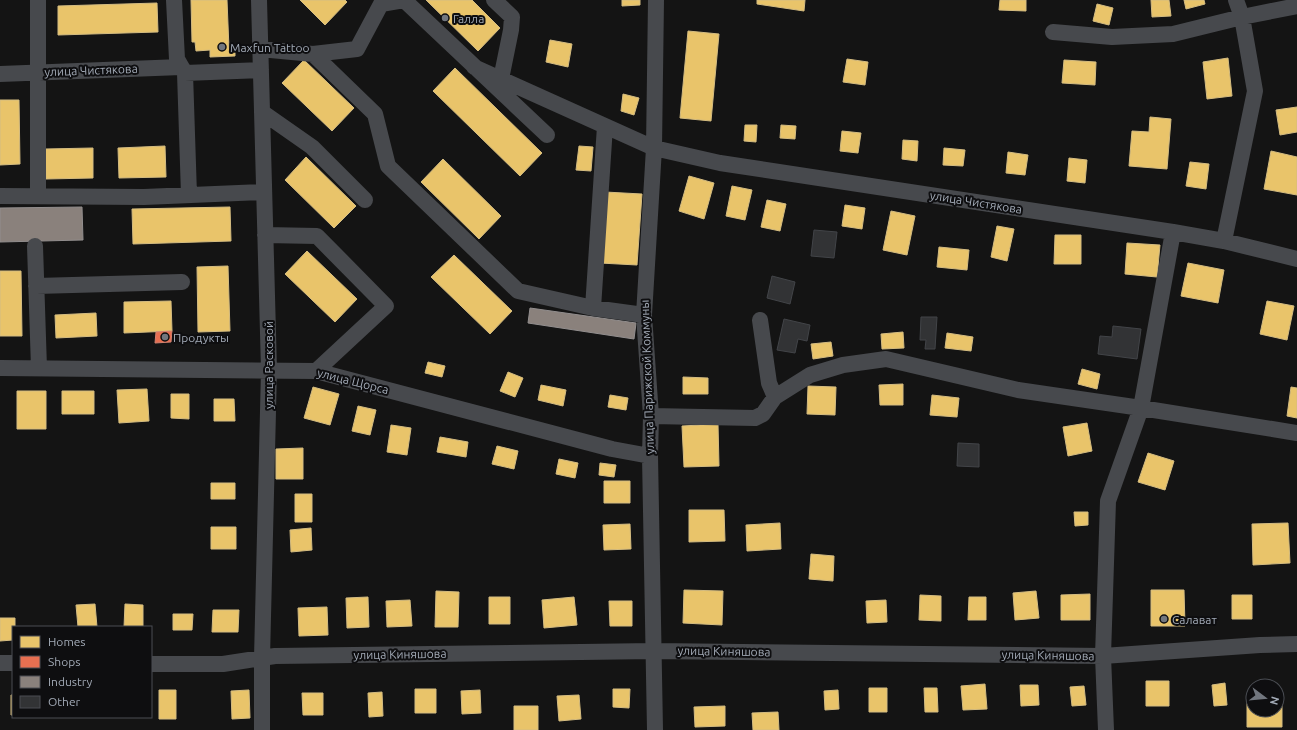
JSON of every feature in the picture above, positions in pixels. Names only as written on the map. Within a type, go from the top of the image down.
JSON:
[{"type":"street","points":[[38,0],[38,196]]},
{"type":"street","points":[[174,0],[177,60],[183,70],[190,195]]},
{"type":"street","name":"улица Расковой","points":[[259,0],[269,370],[262,658],[262,730]]},
{"type":"street","points":[[260,49],[313,54],[357,49],[381,2],[404,0],[547,134]]},
{"type":"street","points":[[494,0],[512,17],[512,30],[501,79]]},
{"type":"street","name":"улица Парижской Коммуны","points":[[655,730],[650,456],[651,416],[644,315],[654,148],[656,0]]},
{"type":"street","points":[[1224,241],[1255,91],[1242,17],[1236,0]]},
{"type":"street","points":[[1053,32],[1112,37],[1173,34],[1242,17],[1297,6]]},
{"type":"street","points":[[313,54],[375,114],[388,166],[518,291],[593,308],[644,315]]},
{"type":"street","name":"улица Чистякова","points":[[474,67],[654,148],[720,163],[1173,232],[1224,241],[1297,259]]},
{"type":"street","name":"улица Чистякова","points":[[0,74],[38,72],[261,70]]},
{"type":"street","points":[[262,112],[312,147],[365,200]]},
{"type":"street","points":[[593,308],[605,126]]},
{"type":"street","points":[[0,196],[144,197],[264,192]]},
{"type":"street","points":[[1106,730],[1103,656],[1108,501],[1141,408],[1173,232]]},
{"type":"street","points":[[266,235],[317,236],[386,306],[316,371]]},
{"type":"street","points":[[35,246],[39,368]]},
{"type":"street","points":[[36,286],[182,282]]},
{"type":"street","points":[[760,320],[769,383],[775,397]]},
{"type":"street","points":[[651,416],[755,418],[763,414],[775,397],[810,375],[843,366],[886,359],[1018,390],[1297,433]]},
{"type":"street","name":"улица Щорса","points":[[0,368],[316,371],[612,449],[650,456]]},
{"type":"street","name":"улица Киняшова","points":[[152,664],[223,664],[275,656],[654,651],[1103,656],[1260,645],[1297,644]]},
{"type":"street","points":[[0,663],[12,663]]},
{"type":"building: Homes","points":[[191,0],[227,0],[229,49],[235,49],[235,56],[210,57],[210,50],[196,51],[195,42],[192,42]]},
{"type":"building: Homes","points":[[300,0],[345,0],[347,2],[325,25]]},
{"type":"building: Homes","points":[[426,0],[472,0],[500,28],[478,51]]},
{"type":"building: Homes","points":[[622,0],[640,0],[640,5],[622,6]]},
{"type":"building: Homes","points":[[757,0],[805,0],[804,11],[757,4]]},
{"type":"building: Homes","points":[[1000,0],[1026,0],[1026,11],[999,10]]},
{"type":"building: Homes","points":[[1151,0],[1169,0],[1171,16],[1152,17]]},
{"type":"building: Homes","points":[[1184,0],[1204,0],[1205,4],[1186,9]]},
{"type":"building: Homes","points":[[157,3],[158,32],[58,35],[58,6]]},
{"type":"building: Homes","points":[[1097,4],[1113,8],[1109,25],[1093,21]]},
{"type":"building: Homes","points":[[688,31],[719,34],[711,121],[680,118]]},
{"type":"building: Homes","points":[[550,40],[572,44],[568,67],[546,62]]},
{"type":"building: Homes","points":[[1228,58],[1232,96],[1207,99],[1203,62]]},
{"type":"building: Homes","points":[[847,59],[868,62],[865,85],[843,82]]},
{"type":"building: Homes","points":[[304,60],[354,108],[332,131],[282,83]]},
{"type":"building: Homes","points":[[1064,60],[1096,62],[1095,85],[1062,83]]},
{"type":"building: Homes","points":[[455,68],[542,153],[520,176],[433,91]]},
{"type":"building: Homes","points":[[623,94],[639,98],[634,115],[621,111]]},
{"type":"building: Homes","points":[[0,100],[19,100],[20,164],[0,165]]},
{"type":"building: Homes","points":[[1297,107],[1297,132],[1280,135],[1276,110]]},
{"type":"building: Homes","points":[[1150,117],[1171,119],[1167,169],[1129,166],[1132,131],[1149,132]]},
{"type":"building: Homes","points":[[745,125],[757,125],[756,142],[744,141]]},
{"type":"building: Homes","points":[[781,125],[796,126],[795,139],[780,138]]},
{"type":"building: Homes","points":[[842,131],[861,133],[858,153],[840,151]]},
{"type":"building: Homes","points":[[903,140],[918,141],[917,161],[902,159]]},
{"type":"building: Homes","points":[[165,146],[166,177],[119,178],[118,148]]},
{"type":"building: Homes","points":[[579,146],[593,147],[591,171],[576,170]]},
{"type":"building: Homes","points":[[93,148],[93,178],[46,179],[45,149]]},
{"type":"building: Homes","points":[[944,148],[965,150],[963,166],[943,165]]},
{"type":"building: Homes","points":[[1271,151],[1297,157],[1297,195],[1264,189]]},
{"type":"building: Homes","points":[[1008,152],[1028,155],[1025,175],[1006,173]]},
{"type":"building: Homes","points":[[306,157],[356,206],[334,228],[285,180]]},
{"type":"building: Homes","points":[[1069,158],[1087,160],[1085,183],[1067,181]]},
{"type":"building: Homes","points":[[443,159],[501,216],[479,239],[421,182]]},
{"type":"building: Homes","points":[[1190,162],[1209,164],[1206,189],[1186,186]]},
{"type":"building: Homes","points":[[689,176],[714,183],[704,219],[679,211]]},
{"type":"building: Homes","points":[[732,186],[752,190],[745,220],[726,216]]},
{"type":"building: Homes","points":[[605,192],[642,194],[637,265],[600,263]]},
{"type":"building: Homes","points":[[767,200],[786,204],[780,231],[761,227]]},
{"type":"building: Homes","points":[[845,205],[865,208],[862,229],[842,226]]},
{"type":"building: Homes","points":[[230,207],[231,241],[133,244],[132,209]]},
{"type":"building: Homes","points":[[891,211],[915,216],[907,255],[883,250]]},
{"type":"building: Homes","points":[[997,226],[1014,229],[1007,261],[991,257]]},
{"type":"building: Homes","points":[[1055,235],[1081,235],[1081,264],[1054,264]]},
{"type":"building: Homes","points":[[1127,243],[1160,245],[1157,277],[1125,274]]},
{"type":"building: Homes","points":[[939,247],[969,250],[967,270],[937,267]]},
{"type":"building: Homes","points":[[307,251],[357,299],[335,322],[285,274]]},
{"type":"building: Homes","points":[[454,255],[512,311],[490,334],[431,277]]},
{"type":"building: Homes","points":[[1188,263],[1224,270],[1218,303],[1181,296]]},
{"type":"building: Homes","points":[[228,266],[230,331],[198,332],[197,267]]},
{"type":"building: Homes","points":[[0,271],[21,271],[22,336],[0,336]]},
{"type":"building: Homes","points":[[171,301],[172,331],[124,333],[124,302]]},
{"type":"building: Homes","points":[[1267,301],[1294,306],[1287,340],[1260,334]]},
{"type":"building: Homes","points":[[96,313],[97,336],[56,338],[55,315]]},
{"type":"building: Homes","points":[[903,332],[904,348],[882,349],[881,334]]},
{"type":"building: Homes","points":[[947,333],[973,337],[971,351],[945,348]]},
{"type":"building: Homes","points":[[831,342],[833,356],[813,359],[811,344]]},
{"type":"building: Homes","points":[[428,362],[445,366],[442,377],[425,373]]},
{"type":"building: Homes","points":[[1082,369],[1100,374],[1097,389],[1078,384]]},
{"type":"building: Homes","points":[[508,372],[523,378],[515,397],[500,391]]},
{"type":"building: Homes","points":[[683,377],[708,378],[708,394],[683,394]]},
{"type":"building: Homes","points":[[903,384],[903,405],[880,405],[879,385]]},
{"type":"building: Homes","points":[[541,385],[566,390],[563,406],[538,400]]},
{"type":"building: Homes","points":[[808,386],[836,387],[835,415],[807,414]]},
{"type":"building: Homes","points":[[313,387],[339,394],[330,425],[304,418]]},
{"type":"building: Homes","points":[[1291,387],[1297,388],[1297,418],[1287,416]]},
{"type":"building: Homes","points":[[147,389],[149,421],[119,423],[117,390]]},
{"type":"building: Homes","points":[[17,391],[46,391],[46,429],[17,429]]},
{"type":"building: Homes","points":[[62,391],[94,391],[94,414],[62,414]]},
{"type":"building: Homes","points":[[171,394],[189,394],[189,419],[171,418]]},
{"type":"building: Homes","points":[[610,395],[628,398],[626,410],[608,407]]},
{"type":"building: Homes","points":[[932,395],[959,398],[957,417],[930,415]]},
{"type":"building: Homes","points":[[214,399],[234,399],[235,421],[214,421]]},
{"type":"building: Homes","points":[[358,406],[376,410],[370,435],[352,431]]},
{"type":"building: Homes","points":[[1087,423],[1092,451],[1068,456],[1063,427]]},
{"type":"building: Homes","points":[[718,424],[719,466],[684,467],[682,426]]},
{"type":"building: Homes","points":[[391,425],[411,428],[407,455],[387,452]]},
{"type":"building: Homes","points":[[440,437],[468,442],[466,457],[437,452]]},
{"type":"building: Homes","points":[[497,446],[518,451],[514,469],[492,464]]},
{"type":"building: Homes","points":[[303,448],[303,479],[276,479],[276,449]]},
{"type":"building: Homes","points":[[1148,453],[1174,461],[1165,490],[1138,482]]},
{"type":"building: Homes","points":[[559,459],[578,463],[575,478],[556,474]]},
{"type":"building: Homes","points":[[600,463],[616,465],[614,477],[599,475]]},
{"type":"building: Homes","points":[[604,481],[630,481],[630,503],[604,503]]},
{"type":"building: Homes","points":[[211,483],[235,483],[235,499],[211,499]]},
{"type":"building: Homes","points":[[295,494],[312,494],[312,522],[295,522]]},
{"type":"building: Homes","points":[[689,510],[724,510],[725,541],[689,542]]},
{"type":"building: Homes","points":[[1074,512],[1088,512],[1088,525],[1075,526]]},
{"type":"building: Homes","points":[[780,523],[781,549],[747,551],[746,525]]},
{"type":"building: Homes","points":[[1288,523],[1290,563],[1253,565],[1252,524]]},
{"type":"building: Homes","points":[[630,524],[631,549],[604,550],[603,525]]},
{"type":"building: Homes","points":[[211,527],[236,527],[236,549],[211,549]]},
{"type":"building: Homes","points":[[311,528],[312,550],[291,552],[290,530]]},
{"type":"building: Homes","points":[[811,554],[834,556],[833,581],[809,579]]},
{"type":"building: Homes","points":[[684,590],[723,591],[722,625],[683,623]]},
{"type":"building: Homes","points":[[1151,590],[1184,590],[1185,626],[1151,626]]},
{"type":"building: Homes","points":[[436,591],[459,592],[458,627],[435,627]]},
{"type":"building: Homes","points":[[1036,591],[1039,618],[1015,620],[1013,593]]},
{"type":"building: Homes","points":[[1090,594],[1090,620],[1061,620],[1061,595]]},
{"type":"building: Homes","points":[[920,595],[941,596],[941,621],[919,620]]},
{"type":"building: Homes","points":[[1232,595],[1252,595],[1252,619],[1232,619]]},
{"type":"building: Homes","points":[[368,597],[369,627],[347,628],[346,598]]},
{"type":"building: Homes","points":[[489,597],[510,597],[510,624],[489,624]]},
{"type":"building: Homes","points":[[574,597],[577,625],[544,628],[542,600]]},
{"type":"building: Homes","points":[[969,597],[986,597],[986,620],[968,620]]},
{"type":"building: Homes","points":[[410,600],[412,626],[387,627],[386,601]]},
{"type":"building: Homes","points":[[886,600],[887,622],[867,623],[866,601]]},
{"type":"building: Homes","points":[[609,601],[632,601],[632,626],[610,626]]},
{"type":"building: Homes","points":[[95,604],[97,626],[78,626],[76,605]]},
{"type":"building: Homes","points":[[125,604],[143,605],[143,626],[124,626]]},
{"type":"building: Homes","points":[[327,607],[328,635],[299,636],[298,608]]},
{"type":"building: Homes","points":[[213,610],[239,610],[238,632],[212,632]]},
{"type":"building: Homes","points":[[173,614],[193,614],[192,630],[173,630]]},
{"type":"building: Homes","points":[[0,618],[15,618],[15,626],[12,626],[12,640],[0,641]]},
{"type":"building: Homes","points":[[1146,681],[1169,681],[1169,706],[1146,706]]},
{"type":"building: Homes","points":[[1225,683],[1227,705],[1214,706],[1212,685]]},
{"type":"building: Homes","points":[[985,684],[987,709],[963,710],[961,686]]},
{"type":"building: Homes","points":[[1020,685],[1038,685],[1039,705],[1021,706]]},
{"type":"building: Homes","points":[[1084,686],[1086,705],[1072,706],[1070,687]]},
{"type":"building: Homes","points":[[869,688],[887,688],[887,712],[869,712]]},
{"type":"building: Homes","points":[[924,688],[937,688],[938,712],[925,712]]},
{"type":"building: Homes","points":[[415,689],[436,689],[436,713],[415,713]]},
{"type":"building: Homes","points":[[613,689],[630,689],[629,708],[613,707]]},
{"type":"building: Homes","points":[[159,690],[176,690],[176,719],[159,719]]},
{"type":"building: Homes","points":[[249,690],[250,718],[232,719],[231,691]]},
{"type":"building: Homes","points":[[480,690],[481,713],[462,714],[461,691]]},
{"type":"building: Homes","points":[[838,690],[839,709],[825,710],[824,691]]},
{"type":"building: Homes","points":[[382,692],[383,716],[369,717],[368,693]]},
{"type":"building: Homes","points":[[302,693],[323,693],[323,715],[303,715]]},
{"type":"building: Homes","points":[[11,695],[12,695],[12,715]]},
{"type":"building: Homes","points":[[579,695],[581,719],[559,721],[557,696]]},
{"type":"building: Homes","points":[[514,706],[538,706],[538,730],[514,730]]},
{"type":"building: Homes","points":[[725,706],[725,726],[695,727],[694,707]]},
{"type":"building: Homes","points":[[778,712],[779,730],[753,730],[752,713]]},
{"type":"building: Homes","points":[[1247,718],[1282,718],[1282,727],[1247,727]]},
{"type":"building: Shops","points":[[172,331],[171,342],[155,343],[156,332]]},
{"type":"building: Industry","points":[[82,207],[83,240],[0,242],[0,208]]},
{"type":"building: Industry","points":[[530,308],[636,323],[634,339],[528,323]]},
{"type":"building: Other","points":[[814,230],[837,232],[834,258],[811,256]]},
{"type":"building: Other","points":[[772,276],[795,282],[790,304],[767,298]]},
{"type":"building: Other","points":[[921,317],[937,317],[935,349],[925,349],[926,340],[920,340]]},
{"type":"building: Other","points":[[784,319],[810,325],[807,341],[798,339],[795,353],[777,350]]},
{"type":"building: Other","points":[[1113,326],[1141,329],[1137,359],[1098,354],[1100,336],[1112,337]]},
{"type":"building: Other","points":[[958,443],[979,444],[979,467],[957,466]]},
{"type":"place","name":"Галла","points":[[445,18]]},
{"type":"place","name":"Maxfun Tattoo","points":[[222,47]]},
{"type":"place","name":"Продукты","points":[[165,337]]},
{"type":"place","name":"Салават","points":[[1164,619]]}]
